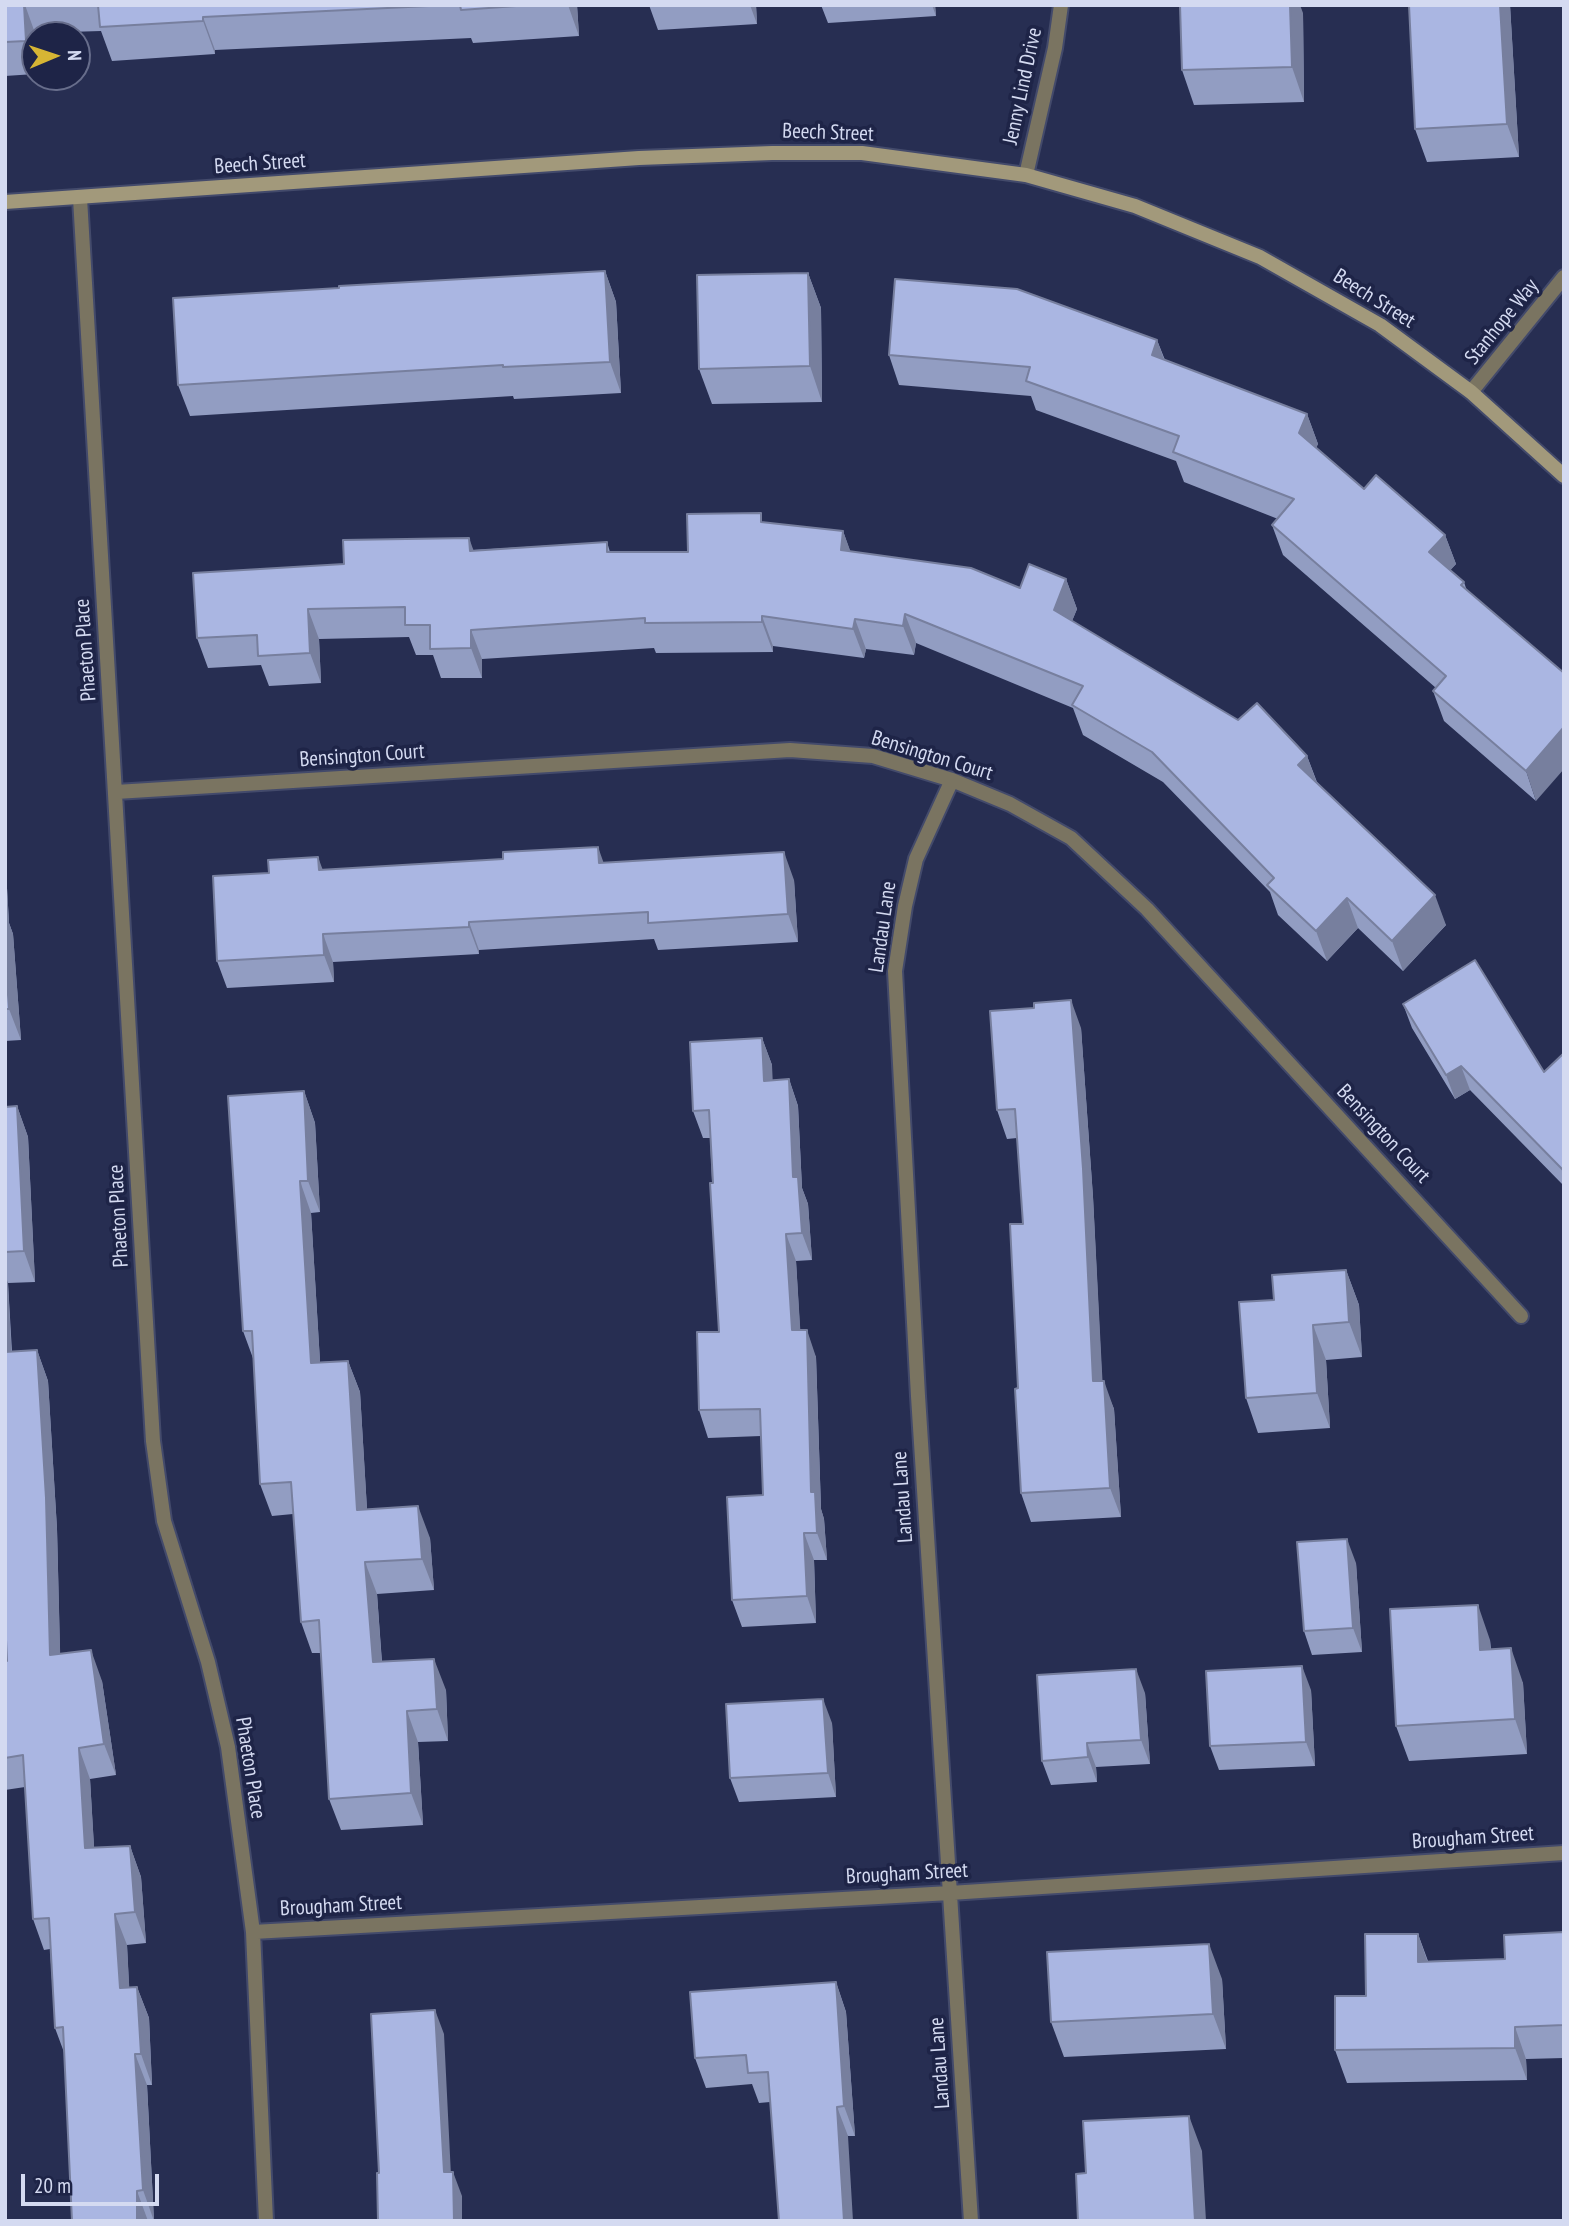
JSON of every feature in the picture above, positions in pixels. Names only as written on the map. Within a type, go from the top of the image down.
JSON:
[{"type":"street","name":"Jenny Lind Drive","points":[[1026,175],[1055,48],[1061,5]]},
{"type":"street","name":"Beech Street","points":[[5,202],[639,158],[772,153],[862,153],[1026,175],[1135,206],[1260,257],[1381,324],[1471,392],[1564,476]]},
{"type":"street","name":"Phaeton Place","points":[[80,198],[153,1441],[164,1521],[208,1662],[228,1747],[253,1932],[266,2221]]},
{"type":"street","name":"Stanhope Way","points":[[1471,392],[1564,277]]},
{"type":"street","name":"Bensington Court","points":[[116,792],[790,750],[873,756],[953,780],[1010,804],[1071,838],[1138,900],[1521,1316]]},
{"type":"street","name":"Landau Lane","points":[[953,780],[916,859],[905,906],[895,971],[917,1382],[971,2221]]},
{"type":"street","name":"Brougham Street","points":[[253,1932],[950,1893],[1564,1853]]},
{"type":"building","points":[[5,5],[24,5],[25,21],[21,21],[21,41],[5,42]]},
{"type":"building","points":[[98,5],[449,5],[203,17],[203,21],[100,27]]},
{"type":"building","points":[[460,5],[530,5],[461,10]]},
{"type":"building","points":[[1180,5],[1290,5],[1292,67],[1182,70]]},
{"type":"building","points":[[1409,5],[1500,5],[1507,124],[1415,129]]},
{"type":"building","points":[[605,271],[610,362],[503,365],[178,385],[173,298]]},
{"type":"building","points":[[808,273],[810,366],[699,369],[697,275]]},
{"type":"building","points":[[895,279],[1017,289],[1157,340],[1152,355],[1307,414],[1299,433],[1364,489],[1376,475],[1445,535],[1429,552],[1464,582],[1461,585],[1564,673],[1564,727],[1526,771],[1433,691],[1446,676],[1272,525],[1294,499],[1173,452],[1179,436],[1026,381],[1030,367],[889,355]]},
{"type":"building","points":[[761,513],[761,522],[843,531],[841,550],[971,568],[1020,588],[1029,564],[1066,579],[1054,610],[1238,720],[1257,703],[1307,756],[1298,765],[1435,895],[1392,941],[1347,898],[1316,931],[1267,885],[1274,878],[1152,752],[1072,705],[1083,686],[905,614],[903,626],[855,619],[853,629],[762,616],[762,622],[645,623],[645,618],[471,630],[471,648],[430,649],[430,625],[405,625],[405,607],[308,609],[310,653],[258,656],[257,635],[197,638],[193,573],[344,564],[343,540],[469,538],[470,551],[607,542],[607,552],[688,552],[687,514]]},
{"type":"building","points":[[598,847],[599,863],[784,852],[788,914],[648,923],[648,912],[469,922],[469,927],[323,934],[324,955],[217,961],[213,876],[269,873],[268,860],[318,857],[319,870],[503,859],[503,852]]},
{"type":"building","points":[[5,952],[9,1009],[5,1009]]},
{"type":"building","points":[[1475,960],[1544,1072],[1564,1053],[1564,1171],[1461,1066],[1446,1075],[1403,1004]]},
{"type":"building","points":[[1071,1000],[1083,1169],[1093,1381],[1104,1381],[1110,1488],[1021,1493],[1010,1224],[1023,1224],[1015,1109],[997,1110],[990,1011],[1034,1008],[1034,1003]]},
{"type":"building","points":[[762,1038],[764,1081],[789,1079],[793,1177],[798,1177],[802,1233],[786,1234],[792,1330],[807,1330],[811,1492],[815,1492],[817,1533],[804,1533],[807,1596],[732,1600],[727,1497],[763,1495],[760,1409],[699,1410],[697,1332],[719,1332],[710,1183],[713,1183],[709,1110],[693,1111],[690,1042]]},
{"type":"building","points":[[304,1091],[308,1181],[300,1181],[311,1363],[348,1361],[357,1510],[418,1506],[422,1559],[365,1562],[373,1662],[434,1659],[437,1709],[407,1711],[411,1793],[329,1799],[319,1620],[301,1622],[291,1482],[260,1484],[252,1331],[243,1331],[228,1096]]},
{"type":"building","points":[[17,1106],[24,1251],[5,1252],[5,1107]]},
{"type":"building","points":[[1346,1270],[1349,1322],[1313,1325],[1317,1393],[1246,1398],[1239,1302],[1274,1300],[1272,1275]]},
{"type":"building","points":[[37,1350],[46,1498],[50,1655],[91,1650],[104,1744],[79,1748],[85,1848],[130,1846],[135,1912],[115,1914],[120,1988],[137,1987],[141,2054],[135,2054],[143,2190],[137,2191],[137,2221],[72,2221],[63,2027],[55,2028],[49,1918],[33,1919],[23,1755],[5,1758],[5,1352]]},
{"type":"building","points":[[1347,1539],[1353,1628],[1304,1631],[1297,1542]]},
{"type":"building","points":[[1478,1605],[1480,1650],[1511,1648],[1515,1719],[1396,1726],[1390,1609]]},
{"type":"building","points":[[1302,1666],[1306,1742],[1210,1746],[1206,1671]]},
{"type":"building","points":[[1136,1669],[1141,1740],[1087,1743],[1088,1757],[1042,1761],[1037,1675]]},
{"type":"building","points":[[823,1699],[828,1773],[730,1778],[726,1704]]},
{"type":"building","points":[[1564,1932],[1564,2025],[1515,2027],[1515,2048],[1335,2050],[1335,1996],[1366,1996],[1365,1934],[1418,1934],[1418,1962],[1505,1959],[1504,1935]]},
{"type":"building","points":[[1209,1944],[1213,2014],[1051,2022],[1047,1952]]},
{"type":"building","points":[[836,1982],[844,2106],[837,2107],[844,2221],[779,2221],[768,2072],[748,2073],[746,2055],[695,2058],[690,1992]]},
{"type":"building","points":[[435,2010],[444,2172],[453,2172],[454,2221],[378,2221],[379,2173],[371,2014]]},
{"type":"building","points":[[1189,2116],[1195,2221],[1078,2221],[1076,2174],[1086,2173],[1083,2121]]}]
